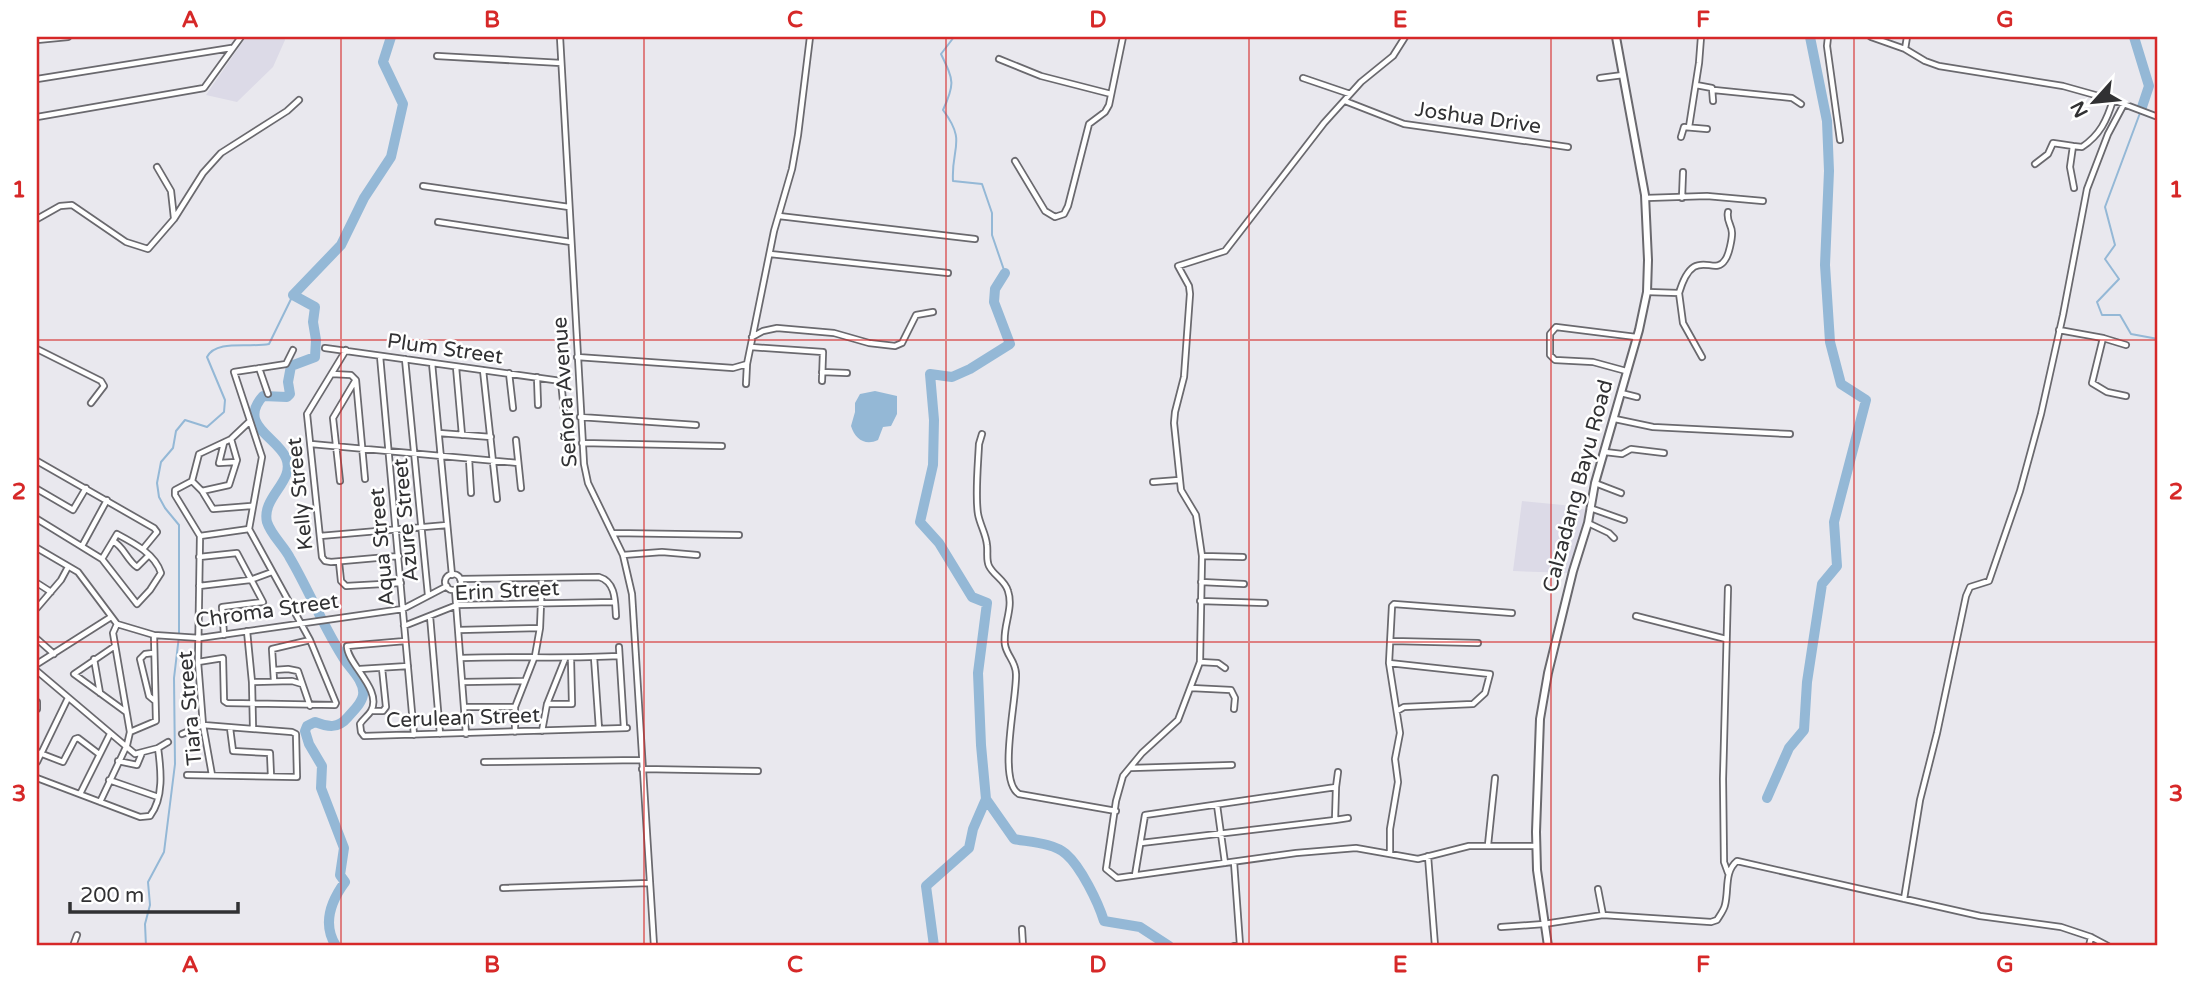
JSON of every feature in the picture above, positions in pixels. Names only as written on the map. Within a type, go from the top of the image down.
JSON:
[{"type":"street","points":[[37,40],[68,37]]},
{"type":"street","points":[[37,117],[204,88],[241,37]]},
{"type":"street","name":"Señora Avenue","points":[[560,37],[582,443],[588,483],[622,555],[632,594],[654,946]]},
{"type":"street","points":[[746,384],[752,338],[798,135],[810,37]]},
{"type":"street","points":[[1015,161],[1045,211],[1055,217],[1064,214],[1089,124],[1105,113],[1123,37]]},
{"type":"street","points":[[1405,37],[1393,55],[1350,94],[1287,168],[1225,251],[1178,265],[1189,286],[1190,294],[1184,377],[1175,412],[1179,480],[1196,515],[1202,556],[1200,662],[1178,720],[1123,776],[1106,869],[1117,878],[1356,848],[1409,858],[1469,846],[1537,846]]},
{"type":"street","name":"Calzadang Bayu Road","points":[[1548,946],[1535,804],[1540,719],[1568,591],[1588,523],[1595,483],[1615,419],[1647,292],[1646,198],[1616,37]]},
{"type":"street","points":[[1689,127],[1701,37]]},
{"type":"street","points":[[1828,37],[1840,140]]},
{"type":"street","points":[[1871,37],[1905,49],[1939,66],[2063,86],[2113,100],[2158,117]]},
{"type":"street","points":[[1905,49],[1907,37]]},
{"type":"street","points":[[37,79],[232,48]]},
{"type":"street","points":[[437,56],[561,64]]},
{"type":"street","points":[[999,59],[1041,76],[1111,94]]},
{"type":"street","points":[[1600,78],[1623,75]]},
{"type":"street","points":[[1303,78],[1350,94]]},
{"type":"street","points":[[1696,85],[1714,90],[1792,98],[1801,104]]},
{"type":"street","points":[[1713,101],[1714,90]]},
{"type":"street","points":[[37,219],[60,206],[72,205],[126,242],[148,249],[174,219],[203,173],[221,153],[287,111],[299,100]]},
{"type":"street","points":[[2035,164],[2048,154],[2053,143],[2082,147],[2093,140],[2108,118],[2113,100]]},
{"type":"street","name":"Joshua Drive","points":[[1345,101],[1404,124],[1568,147]]},
{"type":"street","points":[[1905,899],[1920,800],[1966,596],[1970,587],[1985,584],[1993,574],[2020,491],[2041,414],[2087,189],[2108,134],[2124,104]]},
{"type":"street","points":[[1681,137],[1683,127],[1707,129]]},
{"type":"street","points":[[2073,146],[2070,167],[2074,188]]},
{"type":"street","points":[[157,167],[171,191],[174,219]]},
{"type":"street","points":[[1682,198],[1683,172]]},
{"type":"street","points":[[423,186],[569,207]]},
{"type":"street","points":[[1646,198],[1707,196],[1763,201]]},
{"type":"street","points":[[1702,357],[1683,323],[1679,293],[1685,274],[1691,267],[1720,265],[1724,262],[1732,234],[1727,219],[1728,212]]},
{"type":"street","points":[[779,216],[975,239]]},
{"type":"street","points":[[438,222],[571,242]]},
{"type":"street","points":[[770,254],[948,273]]},
{"type":"street","points":[[1647,292],[1679,293]]},
{"type":"street","points":[[752,338],[763,331],[777,328],[834,333],[870,343],[895,346],[902,343],[916,315],[933,312]]},
{"type":"street","points":[[1626,371],[1593,362],[1555,360],[1550,355],[1550,334],[1556,327],[1636,337]]},
{"type":"street","points":[[2059,330],[2126,345]]},
{"type":"street","points":[[2103,338],[2092,383],[2116,395],[2126,396]]},
{"type":"street","points":[[751,347],[823,352],[822,381]]},
{"type":"street","name":"Plum Street","points":[[325,348],[561,381],[564,411]]},
{"type":"street","points":[[37,349],[101,381],[104,386],[91,403]]},
{"type":"street","points":[[198,662],[223,658],[225,703],[310,706],[337,703],[302,623],[249,529],[251,506],[262,457],[234,372],[286,364],[293,350]]},
{"type":"street","name":"Kelly Street","points":[[339,562],[325,561],[322,557],[307,414],[346,350]]},
{"type":"street","name":"Aqua Street","points":[[380,356],[414,735]]},
{"type":"street","points":[[578,357],[733,369],[747,364]]},
{"type":"street","name":"Azure Street","points":[[405,359],[428,595]]},
{"type":"street","points":[[432,363],[452,575]]},
{"type":"street","points":[[456,366],[462,435]]},
{"type":"street","points":[[259,368],[268,394]]},
{"type":"street","points":[[483,370],[497,499]]},
{"type":"street","points":[[822,372],[847,373]]},
{"type":"street","points":[[509,373],[513,408]]},
{"type":"street","points":[[331,374],[352,375],[356,380],[365,479]]},
{"type":"street","points":[[537,377],[538,405]]},
{"type":"street","points":[[340,481],[333,418],[356,380]]},
{"type":"street","points":[[1621,393],[1637,397]]},
{"type":"street","points":[[580,417],[696,425]]},
{"type":"street","points":[[1615,419],[1653,427],[1790,434]]},
{"type":"street","points":[[249,529],[200,536],[175,495],[175,490],[192,481],[198,454],[231,439],[250,421]]},
{"type":"street","points":[[439,433],[491,437]]},
{"type":"street","points":[[982,434],[979,444],[977,511],[987,542],[988,564],[1003,580],[1009,593],[1010,605],[1004,644],[1016,671],[1008,762],[1011,785],[1014,792],[1019,794],[1116,811]]},
{"type":"street","points":[[202,491],[229,485],[237,462],[231,439]]},
{"type":"street","points":[[516,440],[521,488]]},
{"type":"street","points":[[224,442],[219,463],[237,462]]},
{"type":"street","points":[[582,443],[722,446]]},
{"type":"street","points":[[311,444],[518,463]]},
{"type":"street","points":[[1605,452],[1622,454],[1630,449],[1664,453]]},
{"type":"street","points":[[468,459],[471,493]]},
{"type":"street","points":[[37,461],[157,532],[143,549]]},
{"type":"street","points":[[1153,482],[1179,480]]},
{"type":"street","points":[[192,481],[213,509],[251,506]]},
{"type":"street","points":[[1595,483],[1621,494]]},
{"type":"street","points":[[37,489],[73,510],[86,488]]},
{"type":"street","points":[[82,545],[107,500]]},
{"type":"street","points":[[1590,508],[1624,520]]},
{"type":"street","points":[[37,519],[102,559],[137,604],[160,573],[158,566],[143,549],[117,534],[102,559]]},
{"type":"street","points":[[1588,523],[1614,538]]},
{"type":"street","points":[[320,536],[447,525]]},
{"type":"street","points":[[613,533],[740,535]]},
{"type":"street","name":"Tiara Street","points":[[200,536],[198,662],[203,725],[212,775]]},
{"type":"street","points":[[113,541],[137,567],[149,555]]},
{"type":"street","points":[[37,548],[78,572],[117,624],[113,633],[130,732],[127,745],[108,780],[100,802]]},
{"type":"street","points":[[622,555],[662,552],[698,555]]},
{"type":"street","points":[[199,557],[237,553],[263,602],[222,607],[224,635]]},
{"type":"street","points":[[398,556],[339,562],[341,581],[346,586],[401,583]]},
{"type":"street","points":[[1202,556],[1243,557]]},
{"type":"street","points":[[37,608],[68,567]]},
{"type":"street","points":[[199,586],[250,580],[272,572]]},
{"type":"street","points":[[452,575],[460,579],[599,577],[607,579],[611,584],[616,616]]},
{"type":"street","points":[[452,575],[446,579],[447,586],[455,590]]},
{"type":"street","points":[[515,732],[515,707],[535,656],[540,628],[542,578]]},
{"type":"street","points":[[455,590],[461,585],[460,579]]},
{"type":"street","points":[[1201,582],[1244,584]]},
{"type":"street","points":[[37,583],[51,592]]},
{"type":"street","name":"Chroma Street","points":[[117,624],[154,635],[200,638],[403,609],[447,586]]},
{"type":"street","points":[[1501,928],[1603,915],[1702,923],[1717,920],[1725,906],[1728,873],[1724,862],[1728,588]]},
{"type":"street","points":[[455,590],[466,734]]},
{"type":"street","points":[[1200,601],[1265,603]]},
{"type":"street","name":"Erin Street","points":[[404,626],[457,605],[615,602]]},
{"type":"street","points":[[1390,853],[1390,829],[1398,782],[1395,759],[1400,733],[1389,663],[1392,606],[1394,604],[1512,613]]},
{"type":"street","points":[[430,616],[440,734]]},
{"type":"street","points":[[1636,616],[1726,639]]},
{"type":"street","points":[[37,663],[111,617]]},
{"type":"street","points":[[459,630],[540,628]]},
{"type":"street","points":[[247,631],[253,728]]},
{"type":"street","points":[[130,732],[155,723],[154,635]]},
{"type":"street","points":[[37,639],[54,654]]},
{"type":"street","points":[[274,681],[272,649],[310,640]]},
{"type":"street","name":"Cerulean Street","points":[[405,641],[348,645],[346,650],[367,682],[373,700],[371,711],[360,724],[364,736],[625,728],[620,656]]},
{"type":"street","points":[[1392,641],[1478,643]]},
{"type":"street","points":[[115,646],[74,674],[127,712]]},
{"type":"street","points":[[461,658],[535,656],[568,659],[620,656],[619,647]]},
{"type":"street","points":[[153,653],[145,654],[140,659],[149,696],[155,701]]},
{"type":"street","points":[[594,657],[599,729]]},
{"type":"street","points":[[94,659],[100,694]]},
{"type":"street","points":[[542,731],[547,704],[568,659]]},
{"type":"street","points":[[547,704],[572,704],[568,659]]},
{"type":"street","points":[[1200,662],[1218,663],[1225,668]]},
{"type":"street","points":[[1389,663],[1490,674],[1485,693],[1473,704],[1404,707],[1397,711]]},
{"type":"street","points":[[359,669],[408,666]]},
{"type":"street","points":[[371,711],[380,712],[386,707],[382,667]]},
{"type":"street","points":[[274,670],[298,671],[310,706]]},
{"type":"street","points":[[37,671],[135,754],[158,748],[168,741]]},
{"type":"street","points":[[462,682],[523,681]]},
{"type":"street","points":[[252,682],[302,684]]},
{"type":"street","points":[[1191,688],[1231,690],[1236,698],[1234,709]]},
{"type":"street","points":[[37,762],[39,753],[68,698]]},
{"type":"street","points":[[37,702],[37,709]]},
{"type":"street","points":[[464,707],[515,707]]},
{"type":"street","points":[[182,734],[203,725],[296,734],[298,775],[295,777],[187,775]]},
{"type":"street","points":[[230,728],[233,751],[270,753],[271,776]]},
{"type":"street","points":[[80,794],[110,734]]},
{"type":"street","points":[[39,753],[63,762],[78,738],[99,754]]},
{"type":"street","points":[[37,778],[140,817],[150,816],[158,797],[160,783],[158,748]]},
{"type":"street","points":[[118,761],[137,765],[142,753]]},
{"type":"street","points":[[484,762],[642,760]]},
{"type":"street","points":[[1130,768],[1232,765]]},
{"type":"street","points":[[642,769],[758,771]]},
{"type":"street","points":[[1335,820],[1338,772]]},
{"type":"street","points":[[1488,845],[1495,778]]},
{"type":"street","points":[[108,780],[158,797]]},
{"type":"street","points":[[1135,875],[1144,816],[1336,787]]},
{"type":"street","points":[[1217,805],[1225,863]]},
{"type":"street","points":[[1141,843],[1349,818]]},
{"type":"street","points":[[1428,856],[1435,946]]},
{"type":"street","points":[[1728,873],[1737,861],[1980,916],[2057,926],[2091,937],[2108,946]]},
{"type":"street","points":[[1234,862],[1240,945],[1234,946]]},
{"type":"street","points":[[503,888],[649,883]]},
{"type":"street","points":[[1598,889],[1603,915]]},
{"type":"street","points":[[1022,929],[1023,946]]},
{"type":"street","points":[[73,946],[77,935]]},
{"type":"street","points":[[2089,946],[2091,937]]},
{"type":"shaded area","points":[[246,37],[284,37],[273,67],[237,102],[206,95]]},
{"type":"shaded area","points":[[1522,501],[1587,510],[1570,573],[1513,571]]},
{"type":"water","points":[[875,391],[897,396],[897,414],[891,426],[883,427],[878,440],[865,442],[855,435],[851,426],[855,403],[860,394]]},
{"type":"waterway","points":[[336,946],[329,921],[332,905],[345,882],[340,875],[344,848],[321,788],[322,766],[305,731],[307,726],[315,722],[329,726],[340,724],[359,704],[363,691],[358,677],[331,637],[290,558],[267,522],[269,505],[283,482],[288,466],[281,450],[261,430],[254,415],[263,396],[287,397],[290,394],[288,382],[291,366],[315,357],[315,307],[293,295],[341,245],[364,198],[391,157],[403,104],[383,62],[391,37]]},
{"type":"waterway","points":[[954,37],[941,54],[951,82],[950,94],[943,110],[956,138],[953,181],[982,184],[992,213],[992,235],[1005,273]]},
{"type":"waterway","points":[[1767,798],[1789,748],[1804,730],[1807,682],[1822,584],[1837,566],[1834,522],[1866,400],[1841,384],[1830,342],[1825,265],[1829,171],[1827,121],[1810,37]]},
{"type":"waterway","points":[[2134,37],[2149,86],[2142,107]]},
{"type":"waterway","points":[[2140,113],[2105,207],[2115,245],[2105,259],[2119,279],[2097,302],[2102,315],[2120,315],[2131,334],[2158,339]]},
{"type":"waterway","points":[[934,946],[926,886],[969,848],[973,829],[986,799],[978,673],[987,603],[972,597],[939,543],[920,522],[933,465],[934,420],[930,374],[952,377],[1010,344],[994,302],[995,289],[1005,273]]},
{"type":"waterway","points":[[146,946],[145,924],[150,905],[148,882],[164,852],[175,764],[174,678],[179,636],[179,525],[159,497],[157,483],[161,462],[173,448],[176,431],[185,420],[207,427],[224,412],[225,400],[207,357],[211,351],[226,346],[269,344],[293,295]]},
{"type":"waterway","points":[[986,799],[1014,839],[1055,847],[1072,860],[1098,904],[1104,921],[1140,927],[1169,946]]}]
